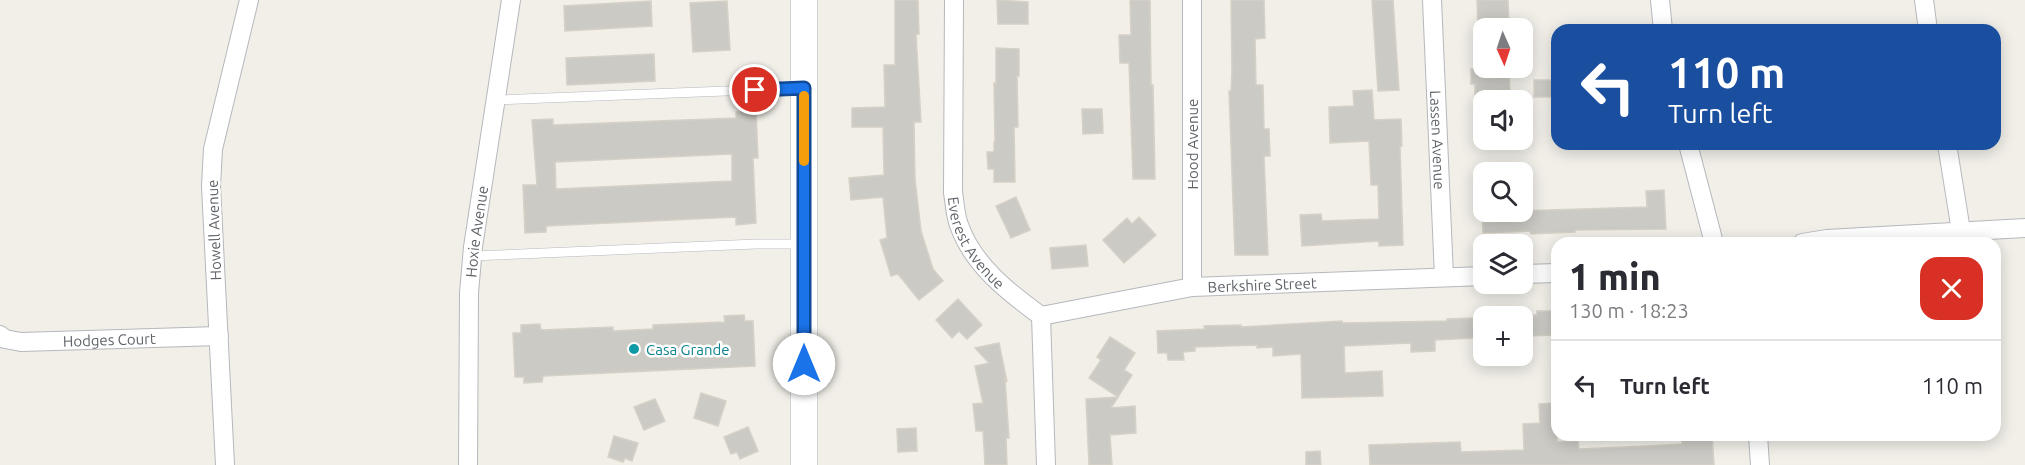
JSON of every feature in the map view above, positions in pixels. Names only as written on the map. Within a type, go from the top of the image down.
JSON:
[{"type":"main road","points":[[804,0],[804,465]]},
{"type":"street","name":"Howell Avenue","points":[[225,465],[211,186],[213,149],[249,0]]},
{"type":"street","name":"Hoxie Avenue","points":[[468,465],[469,293],[472,256],[477,210],[512,0]]},
{"type":"street","name":"Everest Avenue","points":[[954,0],[953,193],[958,223],[969,248],[982,266],[1041,316]]},
{"type":"street","name":"Hood Avenue","points":[[1192,0],[1192,288]]},
{"type":"street","name":"Lassen Avenue","points":[[1432,0],[1444,278]]},
{"type":"street","points":[[1660,0],[1662,24]]},
{"type":"street","points":[[1924,0],[1928,24]]},
{"type":"street","points":[[1690,150],[1712,237]]},
{"type":"street","points":[[1948,150],[1962,231]]},
{"type":"street","points":[[1846,237],[2025,228]]},
{"type":"street","points":[[1533,274],[1551,273]]},
{"type":"street","name":"Berkshire Street","points":[[1041,316],[1192,288],[1473,277]]},
{"type":"street","points":[[1041,316],[1046,465]]},
{"type":"street","name":"Hodges Court","points":[[0,335],[5,339],[21,342],[219,336]]},
{"type":"street","points":[[1758,441],[1760,465]]},
{"type":"lane","points":[[495,100],[804,88]]},
{"type":"lane","points":[[472,256],[804,244]]},
{"type":"building","points":[[895,0],[918,0],[919,34],[916,34],[921,122],[914,122],[915,179],[921,231],[933,269],[943,281],[919,300],[898,274],[891,276],[880,240],[887,238],[883,197],[851,200],[849,178],[884,175],[883,127],[852,127],[852,108],[885,107],[884,65],[895,65]]},
{"type":"building","points":[[997,0],[1028,2],[1028,24],[998,24]]},
{"type":"building","points":[[1130,0],[1150,0],[1155,179],[1133,179],[1129,63],[1120,63],[1119,35],[1131,35]]},
{"type":"building","points":[[1231,0],[1264,0],[1265,38],[1255,39],[1256,85],[1263,85],[1264,129],[1269,129],[1270,156],[1264,156],[1268,255],[1235,255],[1229,91],[1231,91],[1232,72]]},
{"type":"building","points":[[1372,0],[1393,0],[1399,90],[1378,91]]},
{"type":"building","points":[[1477,0],[1508,0],[1509,18],[1478,18]]},
{"type":"building","points":[[651,1],[652,26],[565,31],[564,6]]},
{"type":"building","points":[[727,1],[730,50],[693,52],[690,3]]},
{"type":"building","points":[[996,48],[1019,49],[1018,127],[1014,127],[1015,182],[994,182],[994,169],[988,169],[987,152],[994,152],[995,142]]},
{"type":"building","points":[[654,54],[655,81],[567,85],[566,58]]},
{"type":"building","points":[[1471,69],[1473,69],[1473,78],[1509,78],[1510,90],[1475,90],[1475,84],[1471,84]]},
{"type":"building","points":[[1534,80],[1551,80],[1551,97],[1534,97]]},
{"type":"building","points":[[1372,90],[1374,120],[1401,119],[1403,245],[1379,246],[1379,241],[1302,246],[1300,215],[1321,214],[1322,221],[1379,219],[1378,185],[1371,185],[1369,141],[1330,143],[1329,107],[1354,106],[1353,91]]},
{"type":"building","points":[[1082,109],[1102,109],[1103,133],[1083,134]]},
{"type":"building","points":[[756,110],[758,158],[753,158],[756,223],[736,225],[736,217],[546,226],[546,232],[525,233],[523,185],[537,185],[532,120],[553,119],[553,125],[736,118],[736,112]],"holes":[[[732,154],[732,181],[556,189],[555,162]]]},
{"type":"building","points":[[1664,190],[1666,229],[1575,230],[1575,232],[1531,234],[1530,231],[1483,233],[1482,222],[1533,222],[1533,210],[1647,207],[1646,191]]},
{"type":"building","points":[[1016,197],[1030,230],[1011,238],[996,206]]},
{"type":"building","points":[[1139,217],[1156,235],[1124,263],[1103,240],[1127,218],[1132,224]]},
{"type":"building","points":[[1086,245],[1088,266],[1052,269],[1050,248]]},
{"type":"building","points":[[958,299],[982,325],[967,339],[959,331],[952,338],[936,320]]},
{"type":"building","points":[[1537,311],[1551,311],[1551,335],[1533,336],[1533,315],[1537,315]]},
{"type":"building","name":"Casa Grande","points":[[744,315],[745,321],[753,321],[755,366],[543,376],[542,382],[524,383],[524,377],[515,377],[513,333],[521,333],[521,325],[540,324],[541,330],[613,327],[613,331],[653,329],[653,325],[725,322],[724,316]]},
{"type":"building","points":[[1473,318],[1473,338],[1435,340],[1435,351],[1411,352],[1411,343],[1344,346],[1345,373],[1382,371],[1383,396],[1302,398],[1301,354],[1273,356],[1273,347],[1257,348],[1257,345],[1195,347],[1195,351],[1183,352],[1184,360],[1168,360],[1167,353],[1158,353],[1157,331],[1205,329],[1204,326],[1241,325],[1241,327],[1342,321],[1343,323],[1447,321],[1447,319]]},
{"type":"building","points":[[1110,337],[1135,353],[1124,370],[1132,375],[1118,397],[1089,378],[1101,360],[1097,357]]},
{"type":"building","points":[[999,343],[1007,382],[1005,379],[1009,438],[1006,438],[1007,465],[985,465],[983,431],[976,431],[973,404],[983,403],[975,366],[989,363],[975,348]]},
{"type":"building","points":[[701,393],[726,401],[718,426],[694,418]]},
{"type":"building","points":[[1118,397],[1111,408],[1135,406],[1136,433],[1110,435],[1112,465],[1089,465],[1086,399]]},
{"type":"building","points":[[655,399],[665,421],[644,430],[634,407]]},
{"type":"building","points":[[1551,403],[1551,441],[1578,441],[1579,449],[1682,444],[1682,441],[1712,441],[1714,465],[1370,465],[1369,445],[1460,442],[1461,452],[1524,450],[1523,424],[1540,423],[1539,404]]},
{"type":"building","points":[[748,427],[758,451],[740,459],[737,452],[731,454],[724,437]]},
{"type":"building","points":[[916,428],[917,451],[898,452],[897,429]]},
{"type":"building","points":[[614,436],[638,443],[632,461],[625,458],[623,462],[608,457]]},
{"type":"building","points":[[1320,451],[1321,465],[1306,465],[1306,452]]},
{"type":"slow traffic","points":[[804,96],[804,161]]},
{"type":"place","name":"Casa Grande","points":[[634,349]]},
{"type":"route","points":[[755,90],[804,88],[804,364]]}]
